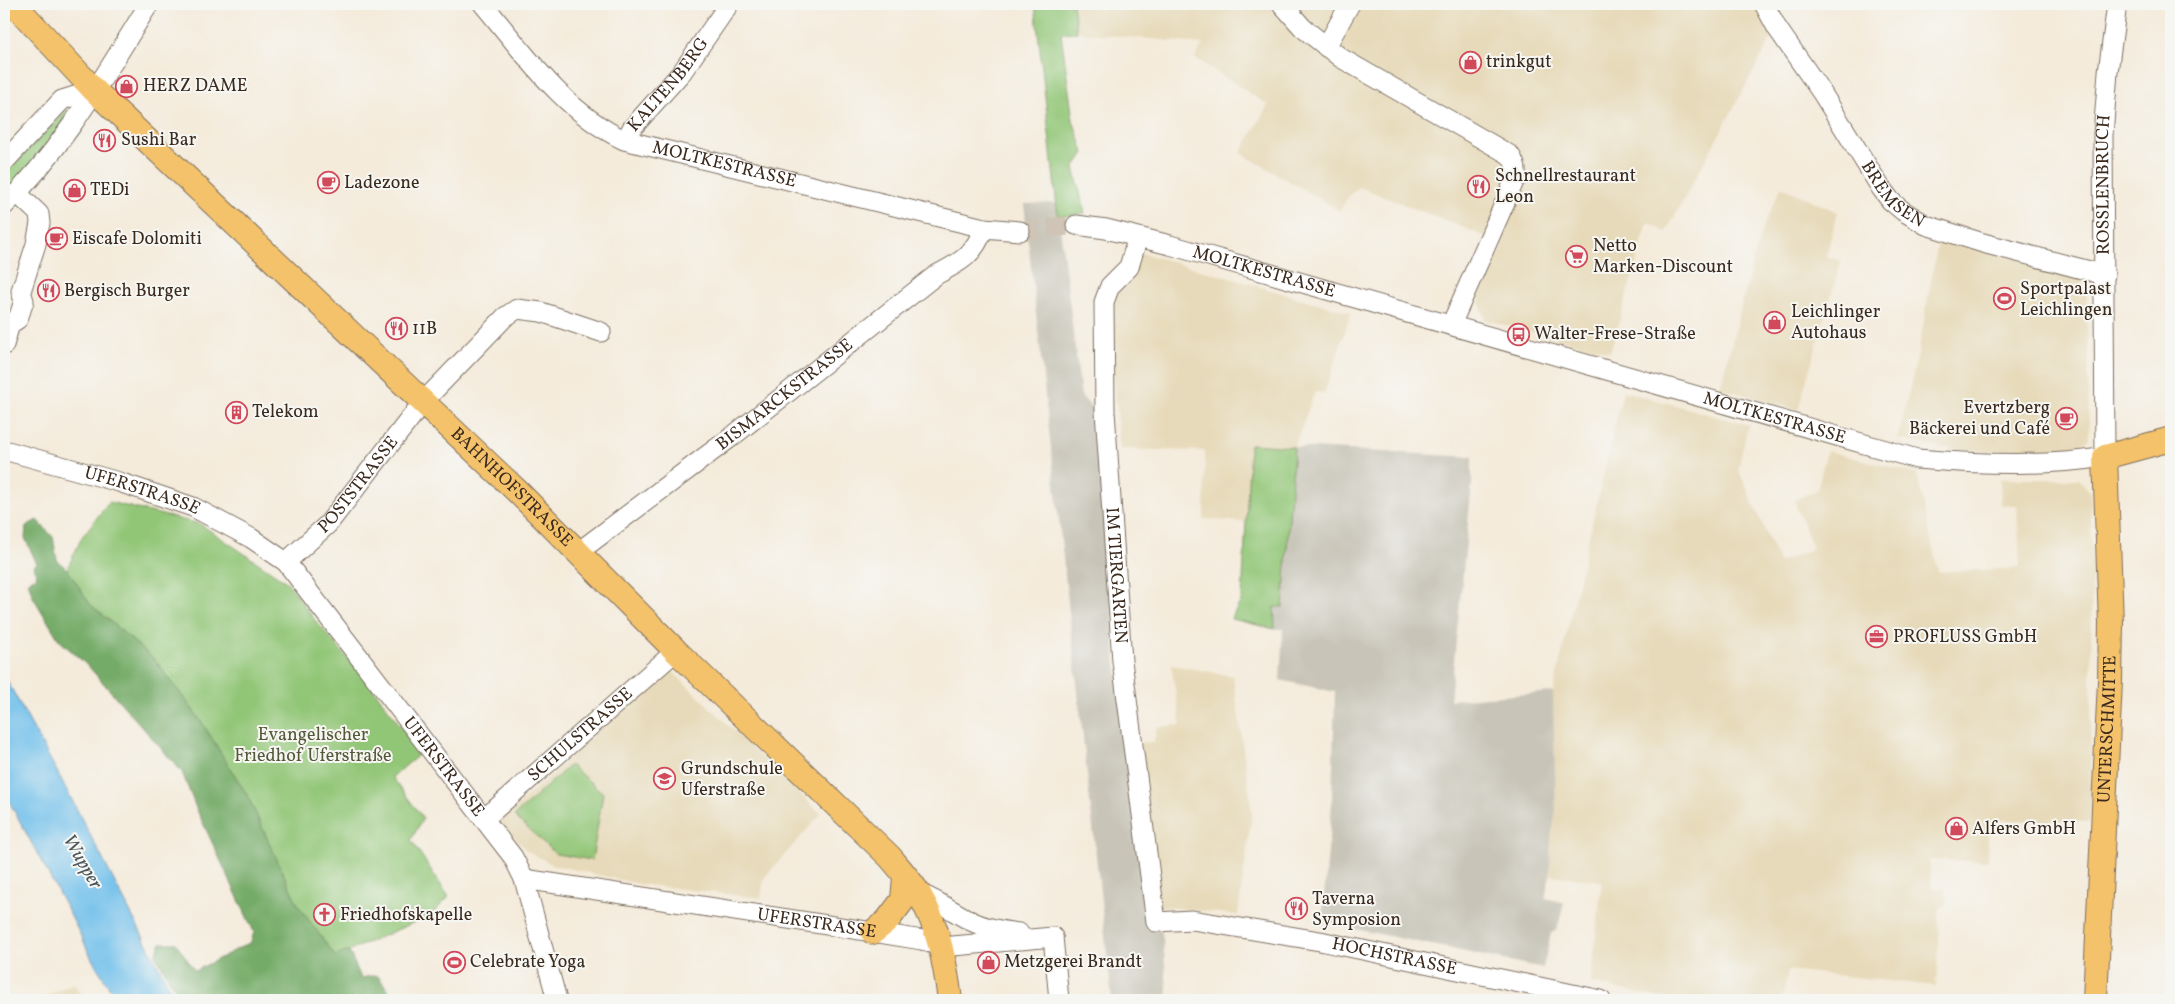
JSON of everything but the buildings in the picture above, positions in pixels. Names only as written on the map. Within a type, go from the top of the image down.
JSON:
[{"type":"main road","name":"BAHNHOFSTRASSE","points":[[14,4],[94,90],[340,326],[518,492],[676,651],[890,858],[912,884],[942,947],[950,1000]]},
{"type":"main road","points":[[2105,457],[2171,438]]},
{"type":"main road","name":"UNTERSCHMITTE","points":[[2095,1000],[2110,681],[2111,623],[2105,457]]},
{"type":"main road","points":[[872,932],[887,921],[903,900],[912,884]]},
{"type":"street","points":[[4,345],[10,324],[18,319],[24,301],[21,291],[38,237],[40,223],[39,214],[10,199],[69,131],[149,4]]},
{"type":"street","name":"MOLTKESTRASSE","points":[[483,4],[561,97],[592,123],[626,140],[984,228],[1020,231]]},
{"type":"street","name":"KALTENBERG","points":[[626,140],[632,128],[682,72],[729,4]]},
{"type":"street","points":[[1282,4],[1303,28],[1326,47],[1510,155],[1516,166],[1516,177],[1451,325]]},
{"type":"street","points":[[1326,47],[1350,4]]},
{"type":"street","name":"BREMSEN","points":[[1764,4],[1776,28],[1822,93],[1881,188],[1902,211],[1926,225],[1957,236],[2105,275]]},
{"type":"street","name":"ROSSLENBRUCH","points":[[2105,457],[2103,135],[2116,4]]},
{"type":"street","points":[[4,162],[62,100],[94,90]]},
{"type":"street","name":"MOLTKESTRASSE","points":[[1076,225],[1106,229],[1138,237],[1917,459],[1956,462],[2076,462],[2105,457]]},
{"type":"street","name":"BISMARCKSTRASSE","points":[[577,553],[734,435],[936,275],[961,260],[977,246],[984,228]]},
{"type":"street","name":"IM TIERGARTEN","points":[[1138,237],[1129,267],[1110,286],[1104,302],[1105,411],[1122,661],[1156,922]]},
{"type":"street","name":"POSTSTRASSE","points":[[286,562],[328,524],[423,402],[516,309],[541,312],[601,332]]},
{"type":"street","name":"UFERSTRASSE","points":[[4,450],[119,482],[193,507],[251,538],[286,562],[513,857],[524,879],[922,940],[942,947]]},
{"type":"street","name":"SCHULSTRASSE","points":[[484,819],[676,651]]},
{"type":"street","points":[[524,879],[557,1000]]},
{"type":"street","name":"BAHNHOFSTRASSE","points":[[912,884],[968,920],[991,929],[1053,937]]},
{"type":"street","name":"HOCHSTRASSE","points":[[1156,922],[1192,920],[1320,941],[1601,1000]]},
{"type":"street","points":[[942,947],[1053,937],[1059,1000]]},
{"type":"shaded area","points":[[1073,4],[1758,4],[1775,32],[1666,232],[1648,222],[1610,352],[1485,320],[1478,295],[1503,246],[1472,231],[1359,187],[1347,198],[1340,211],[1241,153],[1268,105],[1195,58],[1203,44],[1077,32]]},
{"type":"shaded area","points":[[1781,187],[1838,212],[1826,256],[1841,261],[1798,410],[1720,388],[1761,232]]},
{"type":"shaded area","points":[[1057,203],[1081,396],[1095,411],[1107,536],[1116,665],[1163,940],[1168,1000],[1112,1000],[1024,204]]},
{"type":"shaded area","points":[[1939,237],[2082,275],[2087,299],[2089,439],[2071,449],[1979,451],[1935,447],[1898,439],[1918,354]]},
{"type":"shaded area","points":[[1142,253],[1351,313],[1324,394],[1315,391],[1294,447],[1250,444],[1246,522],[1204,519],[1205,451],[1120,449],[1110,322],[1112,295]]},
{"type":"shaded area","points":[[1623,391],[1748,425],[1738,469],[1779,562],[1813,549],[1794,500],[1817,490],[1827,451],[1917,474],[1938,572],[2020,568],[2017,505],[2001,505],[2000,479],[2079,479],[2090,492],[2092,569],[2090,822],[2001,820],[1988,824],[1987,861],[1929,860],[1932,889],[1945,888],[1947,903],[1938,909],[1939,937],[1936,986],[1788,970],[1782,1000],[1671,1000],[1591,983],[1602,881],[1550,875],[1551,838],[1556,810],[1553,692]]},
{"type":"shaded area","points":[[1294,447],[1472,457],[1472,483],[1450,700],[1553,692],[1556,810],[1551,838],[1550,875],[1545,898],[1564,903],[1557,930],[1551,933],[1543,968],[1322,922],[1332,803],[1335,692],[1280,680],[1283,629],[1275,629],[1274,607],[1283,607]]},
{"type":"shaded area","points":[[1171,665],[1233,676],[1252,813],[1238,915],[1158,906],[1140,743],[1154,742],[1157,727],[1181,725]]},
{"type":"shaded area","name":"Grundschule Uferstraße","points":[[673,672],[821,814],[764,878],[761,898],[639,884],[553,865],[526,850],[500,821],[585,743],[640,689]]},
{"type":"shaded area","points":[[74,983],[85,1000],[38,1000]]},
{"type":"green space","points":[[1035,4],[1073,4],[1077,32],[1061,33],[1073,120],[1084,153],[1074,168],[1085,213],[1058,217]]},
{"type":"green space","points":[[73,104],[78,105],[63,130],[4,195],[4,173]]},
{"type":"green space","points":[[1250,444],[1294,447],[1283,607],[1274,607],[1275,629],[1231,619],[1242,599]]},
{"type":"green space","name":"Evangelischer Friedhof Uferstraße","points":[[109,502],[200,524],[288,583],[314,619],[365,678],[421,753],[392,777],[423,818],[411,840],[449,897],[431,915],[335,957],[298,905],[247,795],[201,721],[156,661],[90,604],[67,569],[82,537]]},
{"type":"green space","points":[[37,520],[53,537],[57,560],[67,569],[90,604],[156,661],[201,721],[247,795],[298,905],[335,956],[349,951],[361,978],[377,975],[396,1000],[182,1000],[155,955],[161,943],[176,943],[195,971],[251,942],[254,932],[196,808],[182,772],[89,667],[59,640],[33,597],[28,581],[37,577],[33,566],[37,564],[25,538],[26,526]]},
{"type":"green space","points":[[570,765],[603,793],[592,860],[556,854],[514,816]]},
{"type":"water","name":"Wupper","points":[[4,675],[61,779],[176,1000],[117,1000],[92,959],[4,792]]},
{"type":"tunnel","points":[[1020,231],[1076,225]]},
{"type":"place","name":"trinkgut","points":[[1470,62]]},
{"type":"place","name":"HERZ DAME","points":[[127,86]]},
{"type":"place","name":"Sushi Bar","points":[[105,140]]},
{"type":"place","name":"Ladezone","points":[[328,183]]},
{"type":"place","name":"Schnellrestaurant Leon","points":[[1479,186]]},
{"type":"place","name":"TEDi","points":[[74,190]]},
{"type":"place","name":"Eiscafe Dolomiti","points":[[56,239]]},
{"type":"place","name":"Netto Marken-Discount","points":[[1577,256]]},
{"type":"place","name":"Bergisch Burger","points":[[48,291]]},
{"type":"place","name":"Sportpalast Leichlingen","points":[[2004,299]]},
{"type":"place","name":"Leichlinger Autohaus","points":[[1775,322]]},
{"type":"place","name":"11B","points":[[396,329]]},
{"type":"place","name":"Walter-Frese-Straße","points":[[1518,334]]},
{"type":"place","name":"Telekom","points":[[236,412]]},
{"type":"place","name":"Evertzberg Bäckerei und Café","points":[[2066,418]]},
{"type":"place","name":"PROFLUSS GmbH","points":[[1877,637]]},
{"type":"place","name":"Grundschule Uferstraße","points":[[665,779]]},
{"type":"place","name":"Alfers GmbH","points":[[1956,829]]},
{"type":"place","name":"Taverna Symposion","points":[[1296,909]]},
{"type":"place","name":"Friedhofskapelle","points":[[324,915]]},
{"type":"place","name":"Celebrate Yoga","points":[[454,962]]},
{"type":"place","name":"Metzgerei Brandt","points":[[988,962]]}]
